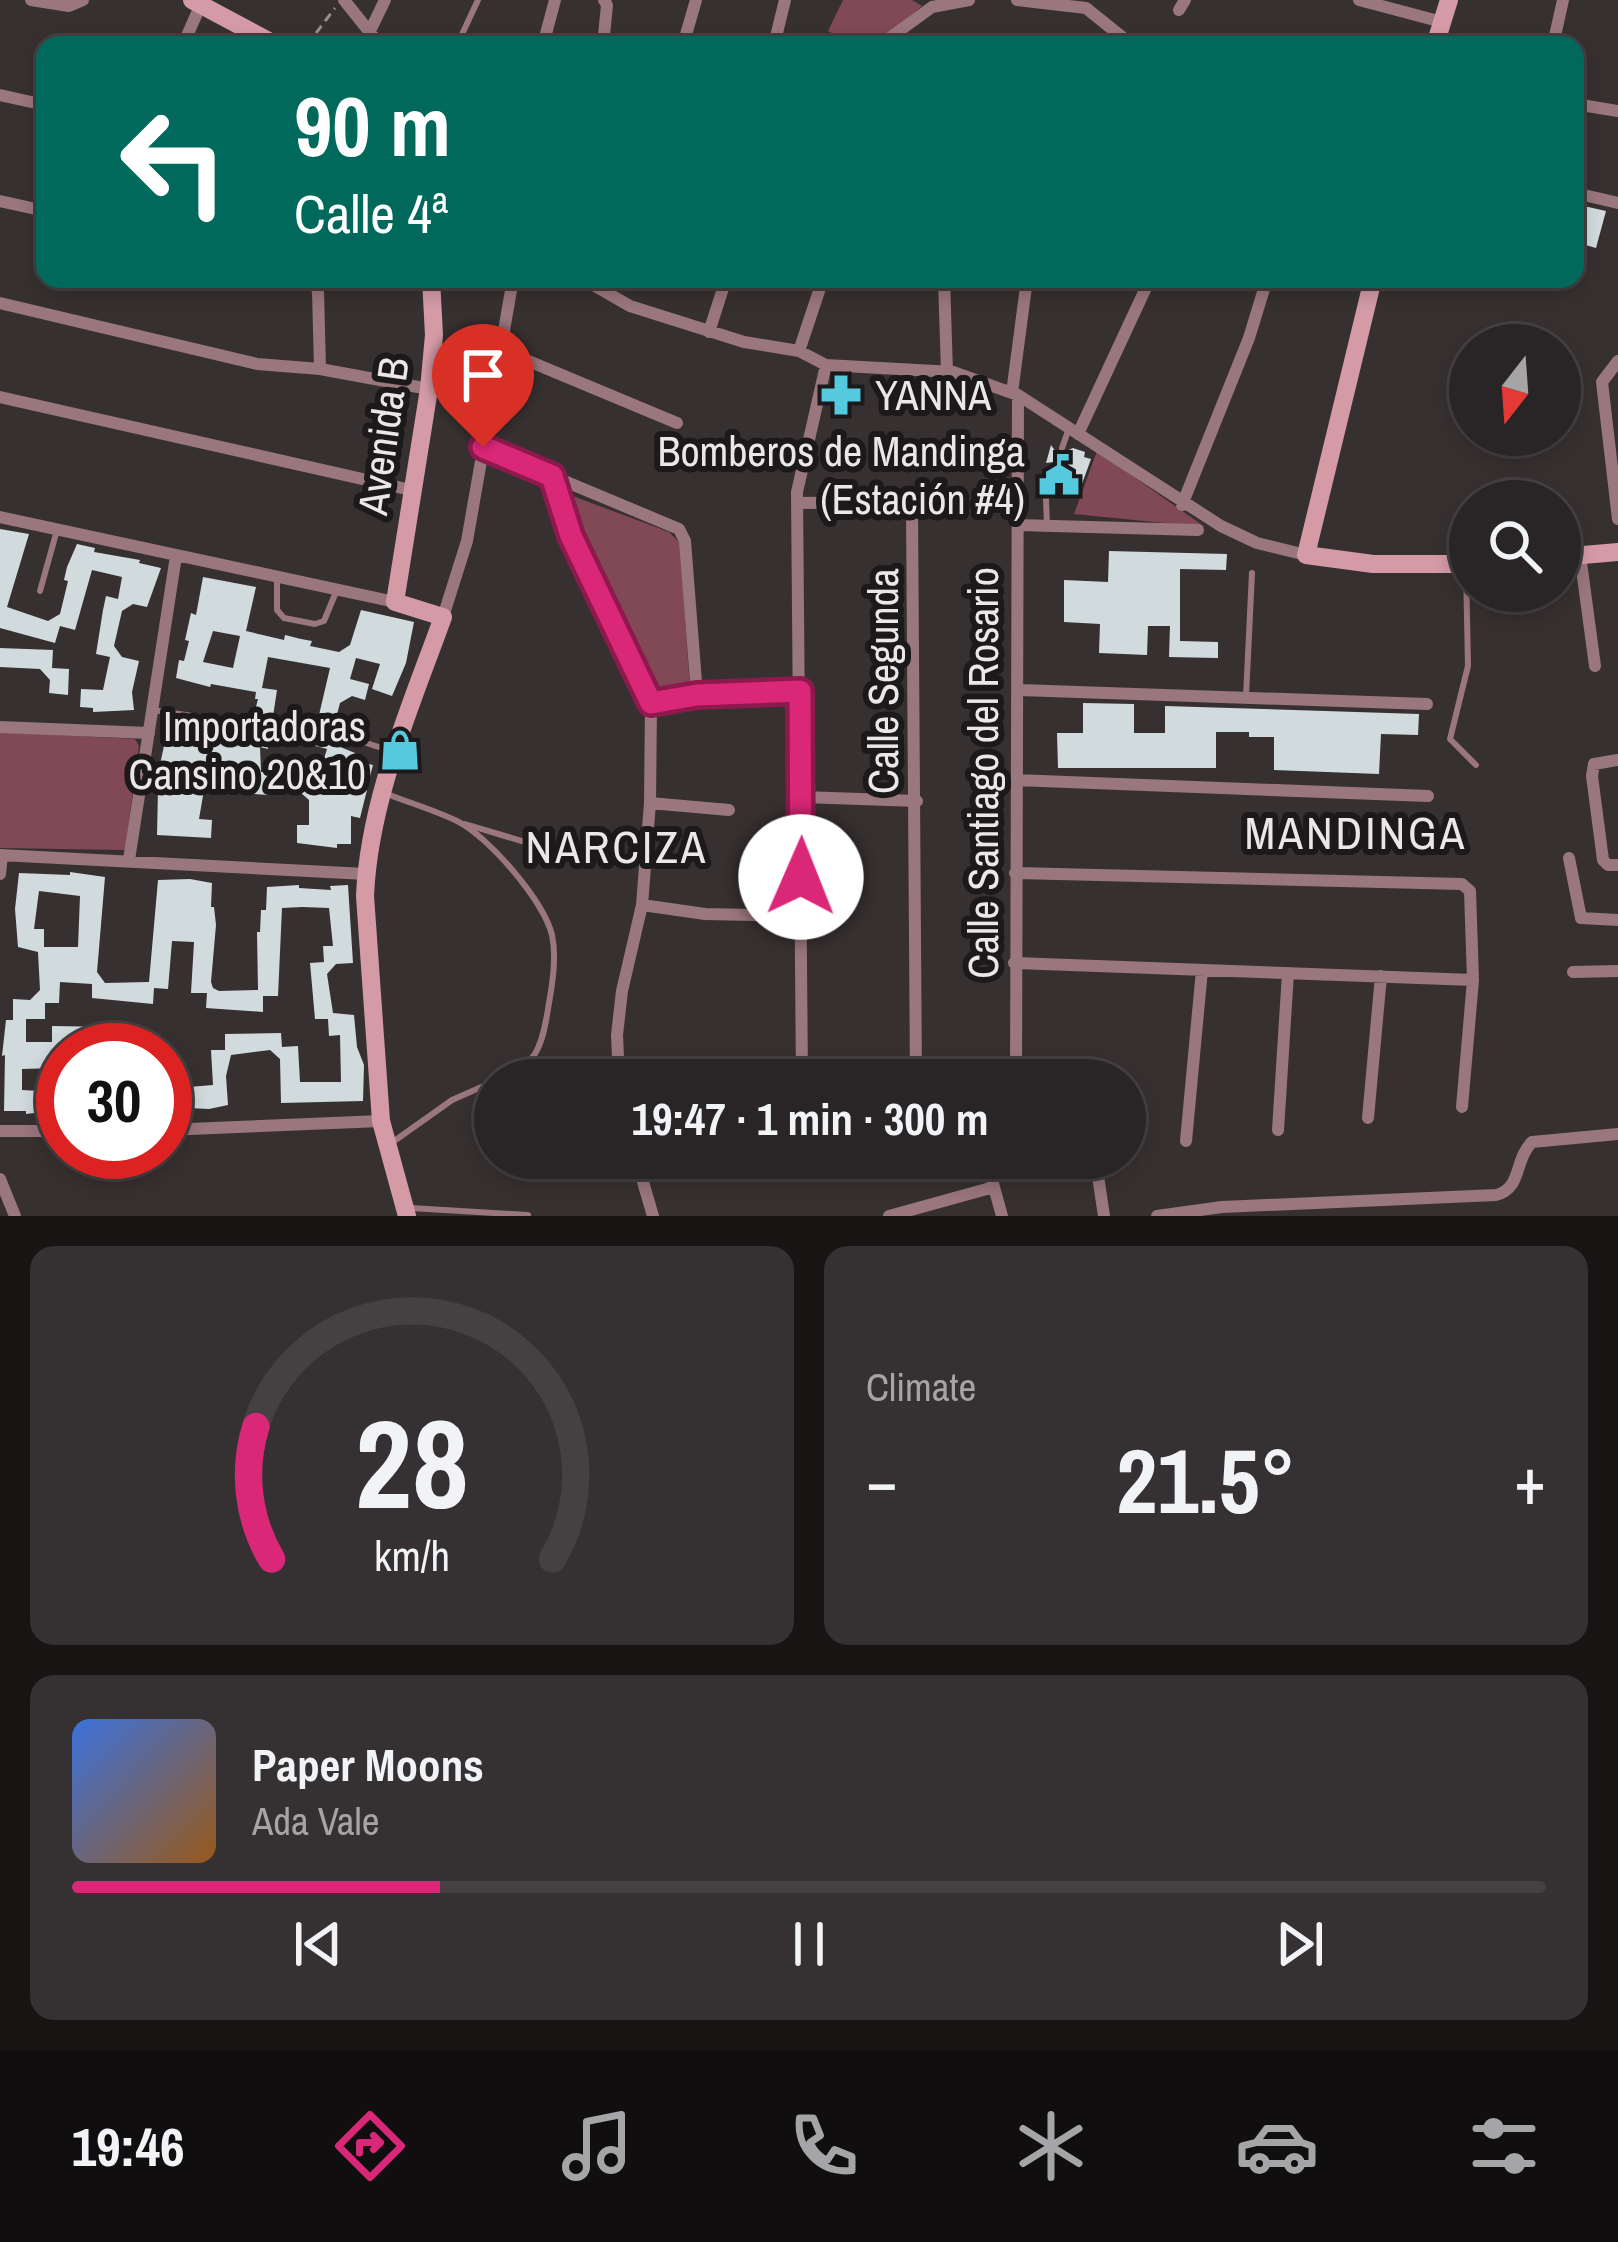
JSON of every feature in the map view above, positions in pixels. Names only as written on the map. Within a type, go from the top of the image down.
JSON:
[{"type":"main road","points":[[1438,36],[1449,0]]},
{"type":"main road","points":[[196,2],[259,36]]},
{"type":"main road","name":"Avenida B","points":[[395,602],[429,389],[434,335],[431,288]]},
{"type":"main road","points":[[1371,288],[1306,555],[1372,564],[1449,564]]},
{"type":"main road","points":[[1581,555],[1618,552]]},
{"type":"main road","points":[[395,602],[443,616],[383,792],[366,874],[381,1121],[405,1212]]},
{"type":"street","points":[[31,0],[69,6],[83,0]]},
{"type":"street","points":[[342,0],[374,36]]},
{"type":"street","points":[[370,31],[385,0]]},
{"type":"street","points":[[545,36],[555,0]]},
{"type":"street","points":[[686,36],[697,0]]},
{"type":"street","points":[[776,36],[785,0]]},
{"type":"street","points":[[892,36],[932,7],[968,0]]},
{"type":"street","points":[[1017,0],[1087,4],[1122,36]]},
{"type":"street","points":[[1359,0],[1442,22]]},
{"type":"street","points":[[1555,36],[1563,0]]},
{"type":"street","points":[[186,36],[196,2]]},
{"type":"street","points":[[604,36],[606,2]]},
{"type":"street","points":[[0,95],[36,103]]},
{"type":"street","points":[[1584,105],[1618,111]]},
{"type":"street","points":[[1584,195],[1618,203]]},
{"type":"street","points":[[0,201],[36,209]]},
{"type":"street","points":[[316,288],[320,369]]},
{"type":"street","points":[[443,616],[467,541],[512,288]]},
{"type":"street","points":[[599,288],[630,306],[744,343],[799,351],[826,365],[947,371],[1015,394],[1182,505],[1257,543],[1306,555]]},
{"type":"street","points":[[709,332],[723,288]]},
{"type":"street","points":[[799,351],[820,288]]},
{"type":"street","points":[[944,288],[947,371]]},
{"type":"street","name":"Calle Santiago del Rosario","points":[[1016,1059],[1015,780],[1020,689],[1015,394],[1026,288]]},
{"type":"street","points":[[1073,431],[1145,288]]},
{"type":"street","points":[[1182,505],[1264,288]]},
{"type":"street","points":[[0,303],[257,364],[320,369],[429,389]]},
{"type":"street","points":[[502,350],[677,423]]},
{"type":"street","points":[[1618,362],[1602,382],[1618,519]]},
{"type":"street","points":[[802,1059],[797,503],[826,365]]},
{"type":"street","points":[[0,397],[411,490]]},
{"type":"street","points":[[483,447],[673,525],[683,535],[697,695]]},
{"type":"street","points":[[552,476],[571,536],[651,703],[642,905],[622,991],[618,1059]]},
{"type":"street","name":"Calle Segunda","points":[[797,503],[902,502],[912,509],[916,1059]]},
{"type":"street","points":[[0,518],[395,602]]},
{"type":"street","points":[[1017,526],[1198,530]]},
{"type":"street","points":[[129,860],[176,556]]},
{"type":"street","points":[[1581,604],[1595,666]]},
{"type":"street","points":[[1020,689],[1427,704]]},
{"type":"street","points":[[651,703],[697,695],[800,691]]},
{"type":"street","points":[[0,727],[149,733]]},
{"type":"street","points":[[1618,760],[1598,762],[1592,776],[1603,860],[1608,866],[1618,865]]},
{"type":"street","points":[[1015,780],[1428,796]]},
{"type":"street","points":[[802,797],[916,801]]},
{"type":"street","points":[[650,803],[729,810]]},
{"type":"street","points":[[0,874],[1,855],[366,874]]},
{"type":"street","points":[[1569,858],[1581,918],[1618,920]]},
{"type":"street","points":[[1015,873],[1467,886],[1473,980],[1462,1108]]},
{"type":"street","points":[[642,905],[705,914],[800,916]]},
{"type":"street","points":[[1014,963],[1473,980]]},
{"type":"street","points":[[1186,1141],[1202,970]]},
{"type":"street","points":[[1574,972],[1618,971]]},
{"type":"street","points":[[1278,1130],[1288,973]]},
{"type":"street","points":[[1368,1118],[1381,976]]},
{"type":"street","points":[[192,1129],[381,1121]]},
{"type":"street","points":[[0,1131],[36,1131]]},
{"type":"street","points":[[1157,1216],[1222,1207],[1496,1195],[1515,1184],[1518,1159],[1532,1142],[1618,1134]]},
{"type":"street","points":[[0,1179],[8,1208]]},
{"type":"street","points":[[642,1179],[653,1216]]},
{"type":"street","points":[[992,1179],[1002,1216]]},
{"type":"street","points":[[1098,1179],[1104,1216]]},
{"type":"street","points":[[889,1216],[994,1187]]},
{"type":"lane","points":[[461,36],[478,0]]},
{"type":"lane","points":[[1062,448],[1073,431]]},
{"type":"lane","points":[[1047,526],[1046,499],[1057,466]]},
{"type":"lane","points":[[40,591],[57,530]]},
{"type":"lane","points":[[1246,696],[1252,572]]},
{"type":"lane","points":[[278,578],[277,610],[284,618],[315,624],[324,621],[336,590]]},
{"type":"lane","points":[[1469,612],[1470,644],[1450,739],[1476,765]]},
{"type":"lane","points":[[153,710],[225,721]]},
{"type":"lane","points":[[348,737],[395,752]]},
{"type":"lane","points":[[383,792],[461,823],[565,854]]},
{"type":"lane","points":[[461,823],[542,908],[553,936],[554,976],[534,1059]]},
{"type":"lane","points":[[387,1146],[452,1100],[474,1091]]},
{"type":"lane","points":[[405,1212],[527,1215]]},
{"type":"path","points":[[314,36],[342,0]]},
{"type":"shaded area","points":[[843,0],[912,0],[922,6],[886,36],[839,36],[828,31]]},
{"type":"shaded area","points":[[1097,451],[1205,527],[1074,514]]},
{"type":"shaded area","points":[[570,495],[669,532],[680,543],[690,690],[656,692],[577,529]]},
{"type":"shaded area","points":[[0,732],[135,739],[139,746],[125,850],[0,848]]},
{"type":"building","points":[[1584,206],[1606,211],[1596,248],[1584,245]]},
{"type":"building","points":[[1051,445],[1058,455],[1073,448],[1091,459],[1078,495],[1061,492],[1067,470],[1061,461],[1046,463]]},
{"type":"building","points":[[0,529],[29,534],[7,607],[48,621],[60,614],[67,567],[77,544],[161,568],[147,607],[133,604],[122,611],[114,646],[122,657],[139,661],[132,692],[134,710],[93,712],[93,708],[80,707],[81,689],[103,690],[110,657],[96,654],[103,610],[106,596],[118,599],[122,577],[92,570],[75,630],[60,626],[55,643],[0,628]]},
{"type":"building","points":[[1109,551],[1227,554],[1226,570],[1180,569],[1180,641],[1218,642],[1218,658],[1169,657],[1170,626],[1148,626],[1147,655],[1099,653],[1100,624],[1064,622],[1064,580],[1108,582]]},
{"type":"building","points":[[203,577],[256,587],[246,631],[312,641],[310,646],[339,652],[350,645],[361,610],[414,622],[406,663],[392,696],[372,689],[380,664],[356,658],[350,679],[369,684],[365,700],[352,696],[340,703],[333,744],[355,753],[353,761],[373,765],[370,776],[323,762],[327,749],[312,745],[330,668],[268,657],[262,688],[277,690],[268,749],[260,747],[261,772],[312,774],[311,788],[367,790],[360,818],[351,816],[351,844],[337,844],[337,848],[297,843],[297,825],[309,825],[309,800],[300,792],[268,790],[268,795],[242,793],[242,789],[204,790],[199,819],[212,820],[211,838],[157,835],[155,788],[168,727],[248,739],[258,699],[256,692],[176,678],[189,641],[185,640],[191,613],[196,615]],"holes":[[[213,631],[240,636],[233,668],[203,662]]]},
{"type":"building","points":[[0,648],[53,650],[52,668],[69,669],[68,695],[49,693],[50,680],[40,669],[0,667]]},
{"type":"building","points":[[1083,703],[1134,704],[1134,733],[1165,733],[1165,706],[1419,714],[1418,735],[1381,734],[1379,774],[1274,770],[1274,737],[1249,737],[1249,732],[1216,732],[1216,768],[1058,768],[1057,733],[1083,733]]},
{"type":"building","points":[[19,873],[105,877],[97,972],[105,983],[149,982],[158,880],[212,883],[216,925],[211,982],[219,991],[258,990],[257,932],[261,910],[266,910],[267,887],[331,890],[330,886],[348,885],[353,963],[336,964],[327,974],[333,1013],[354,1015],[364,1065],[363,1101],[281,1103],[280,1059],[270,1050],[231,1055],[226,1076],[228,1105],[192,1108],[192,1087],[213,1085],[211,1050],[225,1050],[225,1034],[281,1033],[282,1047],[298,1046],[300,1082],[341,1082],[340,1035],[329,1036],[328,1019],[315,1019],[310,963],[324,962],[323,946],[333,946],[329,908],[302,907],[282,908],[278,996],[263,996],[263,1012],[206,1008],[207,993],[191,993],[194,942],[172,941],[168,989],[154,988],[153,1004],[92,998],[92,984],[60,982],[59,1003],[45,1003],[45,1019],[26,1019],[26,1042],[36,1042],[36,1069],[22,1069],[22,1090],[36,1091],[36,1113],[4,1111],[6,1020],[13,1020],[13,999],[30,1000],[40,990],[38,952],[18,947]],"holes":[[[39,891],[80,896],[78,947],[44,947],[44,929],[34,929]]]},
{"type":"place","name":"YANNA","points":[[841,395]]},
{"type":"place","name":"Bomberos de Mandinga (Estación #4)","points":[[1059,475]]},
{"type":"place","name":"Importadoras Cansino 20&10","points":[[400,750]]},
{"type":"district","name":"MANDINGA","points":[[1356,833]]},
{"type":"district","name":"NARCIZA","points":[[617,847]]},
{"type":"route","points":[[483,447],[552,476],[571,536],[651,703],[697,695],[800,691],[801,877]]}]
